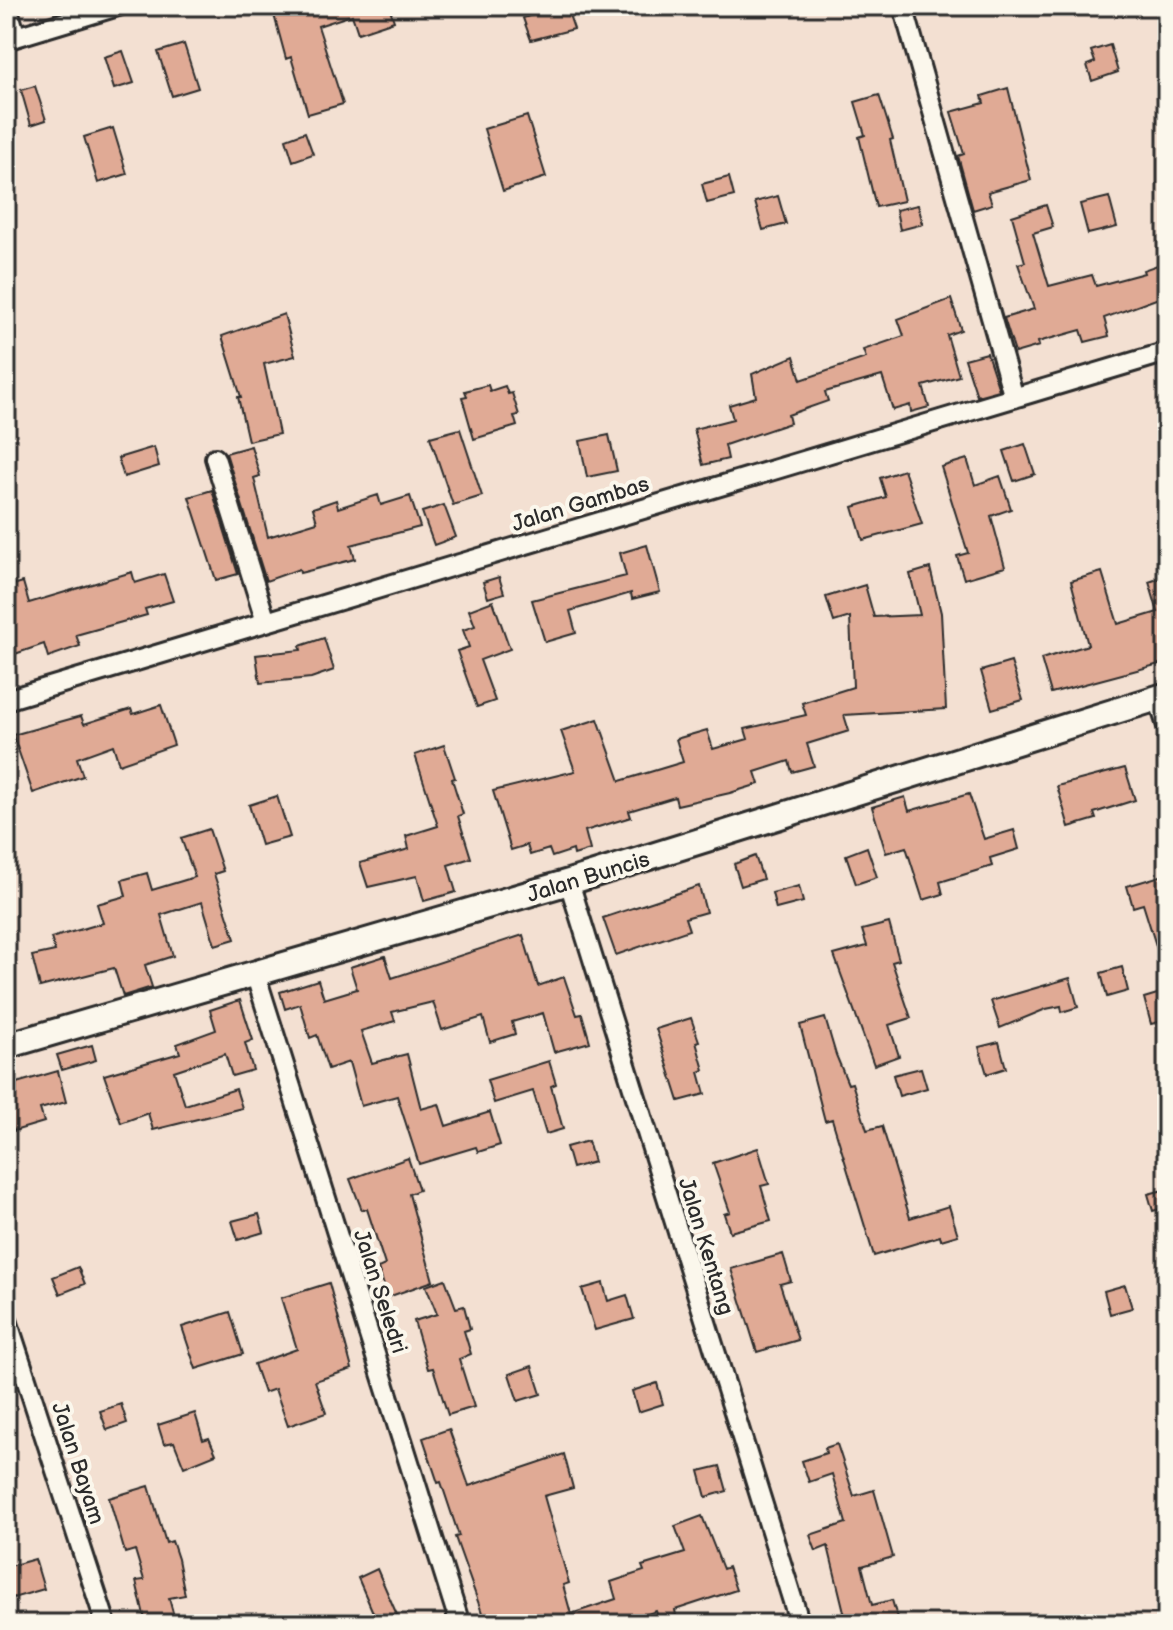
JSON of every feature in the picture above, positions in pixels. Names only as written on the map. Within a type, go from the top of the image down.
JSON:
[{"type":"street","points":[[7,6],[11,38],[118,6]]},
{"type":"street","points":[[903,6],[1014,398]]},
{"type":"street","name":"Jalan Gambas","points":[[6,700],[1167,352]]},
{"type":"street","points":[[215,458],[266,622]]},
{"type":"street","points":[[1163,697],[1167,726]]},
{"type":"street","name":"Jalan Buncis","points":[[6,1046],[569,882],[1163,697]]},
{"type":"street","name":"Jalan Kentang","points":[[569,882],[800,1624]]},
{"type":"street","name":"Jalan Seledri","points":[[255,973],[460,1624]]},
{"type":"street","name":"Jalan Bayam","points":[[6,1317],[106,1624]]},
{"type":"building","points":[[292,6],[389,6],[394,21],[358,33],[352,15],[318,26],[343,104],[308,114],[291,57],[286,59],[273,11]]},
{"type":"building","points":[[539,6],[566,6],[574,29],[531,40],[523,18],[541,12]]},
{"type":"building","points":[[184,44],[198,88],[172,96],[158,52]]},
{"type":"building","points":[[1110,45],[1118,72],[1092,81],[1087,65],[1095,62],[1091,51]]},
{"type":"building","points":[[123,51],[134,83],[114,89],[104,57]]},
{"type":"building","points":[[35,86],[46,120],[31,125],[21,90]]},
{"type":"building","points":[[1008,88],[1031,180],[988,192],[992,204],[973,210],[958,156],[964,154],[951,112],[984,103],[982,96]]},
{"type":"building","points":[[879,95],[893,139],[890,140],[904,201],[876,207],[859,137],[865,135],[855,102]]},
{"type":"building","points":[[527,116],[546,177],[503,191],[484,129]]},
{"type":"building","points":[[113,128],[127,174],[98,183],[84,137]]},
{"type":"building","points":[[305,132],[313,154],[293,161],[286,139]]},
{"type":"building","points":[[729,177],[734,196],[707,203],[702,184]]},
{"type":"building","points":[[778,196],[786,224],[763,230],[755,202]]},
{"type":"building","points":[[1109,197],[1117,227],[1088,234],[1080,204]]},
{"type":"building","points":[[918,205],[923,224],[900,230],[896,210]]},
{"type":"building","points":[[1046,205],[1053,227],[1033,233],[1049,286],[1092,275],[1096,286],[1144,273],[1143,270],[1163,263],[1167,295],[1104,318],[1109,336],[1085,342],[1081,330],[1038,342],[1039,346],[1015,353],[1004,318],[1034,309],[1018,264],[1025,262],[1012,216]]},
{"type":"building","points":[[951,299],[961,330],[947,335],[959,376],[923,386],[929,407],[911,412],[910,405],[893,410],[882,376],[825,392],[828,401],[788,415],[790,423],[725,445],[728,459],[703,465],[694,429],[733,419],[729,405],[756,397],[752,374],[794,356],[801,380],[866,358],[863,350],[904,336],[898,319]]},
{"type":"building","points":[[284,314],[295,356],[264,364],[279,434],[248,441],[238,397],[241,397],[222,336]]},
{"type":"building","points":[[987,353],[999,390],[977,396],[965,359]]},
{"type":"building","points":[[488,385],[490,391],[505,386],[508,394],[512,393],[519,415],[514,416],[517,426],[474,439],[462,397],[467,396],[465,391]]},
{"type":"building","points":[[460,429],[482,496],[453,505],[430,437]]},
{"type":"building","points":[[609,435],[617,471],[587,477],[580,441]]},
{"type":"building","points":[[1025,444],[1035,474],[1014,481],[1004,451]]},
{"type":"building","points":[[251,446],[260,476],[254,478],[268,537],[317,522],[313,508],[336,500],[338,508],[378,495],[381,505],[410,496],[420,527],[351,545],[355,559],[300,573],[299,569],[266,581],[226,453]]},
{"type":"building","points":[[154,447],[159,466],[124,477],[118,458]]},
{"type":"building","points":[[967,459],[975,485],[1000,476],[1011,509],[991,516],[1005,567],[964,579],[957,556],[968,553],[941,467]]},
{"type":"building","points":[[904,470],[922,524],[863,540],[853,507],[886,497],[880,478]]},
{"type":"building","points":[[212,490],[238,574],[216,580],[189,497]]},
{"type":"building","points":[[444,505],[456,537],[434,545],[422,512]]},
{"type":"building","points":[[647,545],[660,592],[632,599],[631,593],[570,611],[576,633],[545,642],[532,600],[626,576],[620,553]]},
{"type":"building","points":[[930,568],[941,613],[946,709],[844,715],[849,731],[807,744],[814,766],[792,772],[789,761],[755,772],[759,784],[677,805],[675,797],[629,811],[631,817],[585,831],[590,850],[574,855],[573,850],[552,857],[549,849],[530,855],[527,845],[511,850],[493,791],[575,771],[561,731],[598,719],[620,781],[683,762],[676,739],[707,730],[713,749],[748,739],[745,729],[806,715],[802,703],[853,687],[850,617],[834,622],[826,597],[865,585],[874,617],[920,615],[910,574]]},
{"type":"building","points":[[132,572],[135,583],[164,574],[173,601],[145,609],[147,615],[76,635],[80,646],[48,657],[44,644],[6,657],[6,587],[23,582],[29,603]]},
{"type":"building","points":[[1102,572],[1118,624],[1158,612],[1149,582],[1167,576],[1167,662],[1051,693],[1041,659],[1088,645],[1071,581]]},
{"type":"building","points":[[499,577],[504,593],[488,598],[483,582]]},
{"type":"building","points":[[493,601],[510,649],[480,660],[495,701],[477,707],[457,651],[469,647],[463,630],[475,626],[469,610]]},
{"type":"building","points":[[324,638],[334,670],[311,678],[260,683],[256,655],[301,650],[300,646]]},
{"type":"building","points":[[1011,662],[1023,700],[992,709],[981,671]]},
{"type":"building","points":[[161,705],[174,745],[119,764],[113,745],[77,758],[83,776],[33,793],[13,735],[81,716],[84,724],[131,709],[133,714]]},
{"type":"building","points":[[444,745],[455,778],[452,779],[463,814],[458,816],[471,858],[448,865],[456,892],[424,901],[417,876],[368,887],[360,863],[409,849],[406,836],[438,826],[415,755]]},
{"type":"building","points":[[1125,768],[1135,800],[1094,813],[1096,819],[1069,827],[1057,786]]},
{"type":"building","points":[[969,794],[984,839],[1014,830],[1019,849],[990,858],[992,866],[940,882],[943,894],[923,900],[906,847],[886,853],[872,807],[905,797],[909,811]]},
{"type":"building","points":[[277,796],[290,837],[261,845],[249,805]]},
{"type":"building","points":[[209,829],[223,871],[214,874],[235,939],[215,945],[202,902],[161,915],[173,956],[145,965],[152,987],[123,996],[114,968],[40,987],[32,956],[55,951],[51,938],[103,923],[97,904],[126,896],[122,880],[147,873],[152,890],[195,877],[181,838]]},
{"type":"building","points":[[867,847],[877,877],[856,884],[846,855]]},
{"type":"building","points":[[755,856],[763,879],[741,886],[734,864]]},
{"type":"building","points":[[1167,874],[1167,967],[1163,968],[1143,904],[1133,907],[1127,886]]},
{"type":"building","points":[[699,886],[706,912],[685,918],[689,930],[616,955],[603,918]]},
{"type":"building","points":[[799,886],[803,902],[776,909],[772,893]]},
{"type":"building","points":[[889,923],[899,960],[892,962],[911,1018],[889,1025],[899,1056],[874,1065],[834,955],[867,946],[862,930]]},
{"type":"building","points":[[523,935],[538,986],[564,977],[577,1015],[582,1014],[590,1042],[554,1052],[543,1013],[512,1022],[515,1034],[490,1042],[483,1017],[442,1030],[433,1002],[392,1012],[395,1021],[361,1031],[372,1063],[407,1054],[421,1109],[439,1104],[446,1126],[490,1112],[500,1145],[478,1152],[476,1147],[419,1164],[397,1096],[361,1106],[349,1062],[328,1069],[317,1035],[310,1038],[300,1004],[285,1009],[280,992],[318,980],[324,999],[357,989],[350,967],[385,956],[392,978]]},
{"type":"building","points":[[1122,967],[1128,991],[1107,997],[1101,973]]},
{"type":"building","points":[[1070,978],[1078,1007],[1062,1012],[1061,1006],[1046,1009],[1000,1028],[991,1001]]},
{"type":"building","points":[[1167,991],[1167,1020],[1151,1024],[1144,998]]},
{"type":"building","points":[[240,1000],[253,1040],[245,1043],[253,1070],[232,1076],[225,1054],[174,1071],[185,1105],[236,1089],[242,1108],[153,1130],[148,1113],[121,1123],[104,1075],[180,1053],[177,1044],[216,1030],[210,1010]]},
{"type":"building","points":[[691,1018],[699,1041],[696,1042],[704,1070],[699,1072],[705,1094],[679,1101],[656,1029]]},
{"type":"building","points":[[825,1018],[836,1055],[848,1084],[852,1083],[867,1130],[882,1126],[910,1218],[949,1206],[958,1235],[941,1240],[940,1236],[874,1256],[832,1119],[825,1121],[800,1025]]},
{"type":"building","points":[[999,1042],[1006,1068],[987,1074],[979,1047]]},
{"type":"building","points":[[92,1045],[96,1060],[62,1070],[57,1055]]},
{"type":"building","points":[[549,1061],[556,1084],[551,1086],[563,1129],[546,1134],[533,1091],[494,1103],[487,1080]]},
{"type":"building","points":[[921,1068],[927,1088],[899,1096],[893,1075]]},
{"type":"building","points":[[58,1071],[66,1102],[40,1109],[44,1122],[14,1131],[6,1104],[6,1086]]},
{"type":"building","points":[[588,1141],[594,1162],[572,1168],[566,1147]]},
{"type":"building","points":[[758,1148],[769,1184],[761,1186],[771,1221],[730,1232],[724,1214],[730,1212],[713,1163]]},
{"type":"building","points":[[408,1158],[419,1190],[409,1194],[433,1281],[388,1297],[378,1268],[385,1265],[367,1209],[362,1210],[350,1179]]},
{"type":"building","points":[[1167,1189],[1167,1207],[1153,1211],[1148,1194]]},
{"type":"building","points":[[259,1214],[264,1232],[238,1240],[232,1221]]},
{"type":"building","points":[[783,1254],[791,1281],[780,1284],[798,1340],[757,1352],[731,1269]]},
{"type":"building","points":[[78,1267],[85,1284],[60,1294],[53,1277]]},
{"type":"building","points":[[445,1279],[456,1308],[464,1306],[470,1329],[464,1331],[471,1354],[459,1359],[474,1407],[448,1415],[433,1368],[428,1369],[414,1321],[437,1314],[426,1286]]},
{"type":"building","points":[[329,1283],[352,1369],[315,1381],[326,1413],[288,1426],[275,1389],[264,1393],[254,1364],[297,1349],[281,1298]]},
{"type":"building","points":[[603,1283],[608,1301],[627,1295],[634,1319],[595,1330],[582,1289]]},
{"type":"building","points":[[1125,1285],[1132,1308],[1110,1314],[1104,1291]]},
{"type":"building","points":[[230,1312],[243,1354],[196,1369],[182,1327]]},
{"type":"building","points":[[532,1366],[541,1394],[518,1401],[509,1374]]},
{"type":"building","points":[[657,1383],[663,1404],[638,1412],[632,1391]]},
{"type":"building","points":[[121,1404],[127,1423],[107,1430],[100,1411]]},
{"type":"building","points":[[195,1413],[203,1440],[209,1438],[216,1454],[184,1467],[174,1442],[164,1444],[158,1425]]},
{"type":"building","points":[[449,1429],[469,1486],[564,1454],[573,1488],[544,1496],[569,1583],[563,1585],[571,1614],[616,1599],[611,1582],[644,1571],[642,1566],[685,1553],[675,1526],[702,1516],[723,1569],[728,1567],[736,1590],[675,1610],[676,1615],[659,1620],[656,1611],[619,1624],[486,1624],[455,1537],[459,1536],[441,1482],[438,1483],[423,1438]]},
{"type":"building","points":[[837,1444],[854,1496],[874,1490],[893,1557],[862,1566],[872,1605],[892,1600],[899,1624],[847,1624],[828,1546],[816,1551],[810,1535],[846,1523],[832,1474],[809,1482],[802,1461],[826,1453],[825,1448]]},
{"type":"building","points":[[720,1466],[727,1491],[706,1497],[699,1471]]},
{"type":"building","points":[[149,1486],[166,1543],[172,1541],[178,1559],[185,1595],[169,1598],[176,1624],[146,1624],[136,1581],[144,1580],[135,1550],[125,1553],[109,1498]]},
{"type":"building","points":[[35,1559],[44,1589],[6,1600],[6,1567]]},
{"type":"building","points":[[377,1569],[401,1624],[378,1624],[358,1578]]}]
